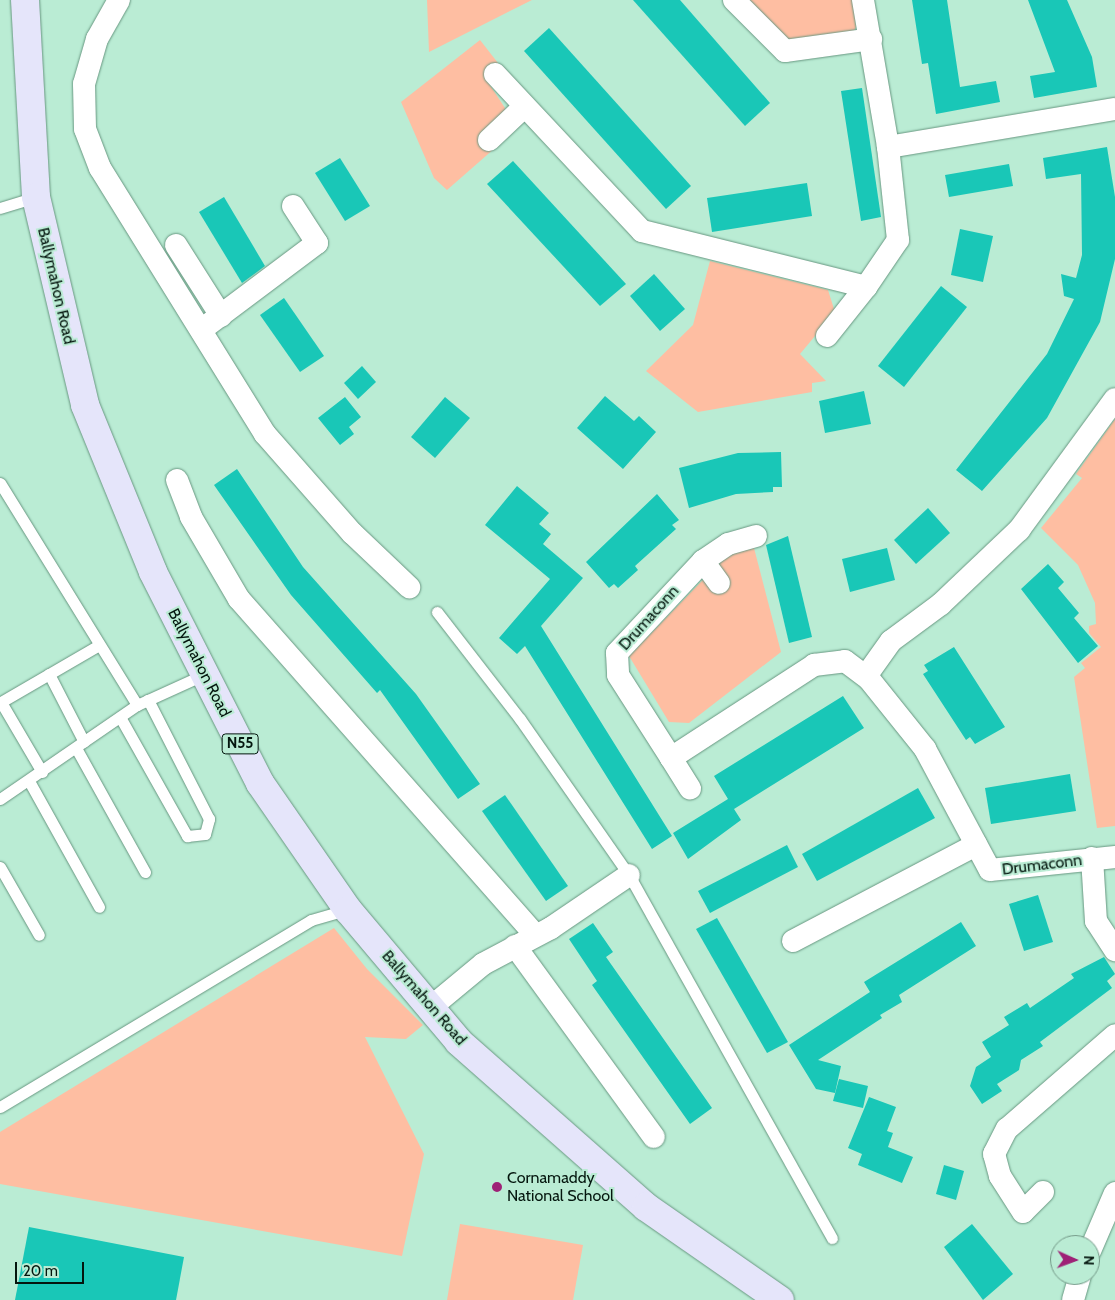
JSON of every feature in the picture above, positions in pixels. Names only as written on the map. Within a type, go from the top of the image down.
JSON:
[{"type":"main road","name":"Ballymahon Road","points":[[25,0],[36,197],[85,404],[149,564],[260,783],[348,910],[460,1042],[548,1124],[646,1207],[780,1300]]},
{"type":"street","points":[[119,0],[97,39],[86,76],[85,129],[108,182],[201,330],[287,461],[352,533],[409,587]]},
{"type":"street","points":[[734,0],[785,51],[871,39]]},
{"type":"street","points":[[827,336],[866,287],[898,240],[888,147],[863,0]]},
{"type":"street","points":[[495,74],[524,107],[642,230],[866,287]]},
{"type":"street","points":[[489,140],[524,107]]},
{"type":"street","points":[[888,147],[1115,110]]},
{"type":"street","points":[[201,330],[317,243],[293,206]]},
{"type":"street","points":[[176,245],[221,316]]},
{"type":"street","points":[[866,676],[892,641],[941,604],[1019,530],[1115,400]]},
{"type":"street","points":[[177,480],[191,517],[239,599],[535,935]]},
{"type":"street","name":"Drumaconn","points":[[690,788],[618,675],[617,653],[704,561],[728,544],[756,536]]},
{"type":"street","points":[[704,561],[719,582]]},
{"type":"street","name":"Drumaconn","points":[[671,758],[814,665],[845,660],[866,676],[939,770],[976,845],[995,872],[1092,858],[1115,857]]},
{"type":"street","points":[[793,941],[976,845]]},
{"type":"street","name":"Drumaconn","points":[[1092,858],[1096,921],[1115,950]]},
{"type":"street","points":[[430,1008],[483,964],[535,935],[629,876]]},
{"type":"street","points":[[515,946],[654,1137]]},
{"type":"street","points":[[1043,1192],[1022,1212],[1000,1176],[994,1154],[1007,1128],[1115,1035]]},
{"type":"street","points":[[1097,1235],[1115,1193]]},
{"type":"lane","points":[[0,208],[36,197]]},
{"type":"lane","points":[[0,483],[137,705]]},
{"type":"lane","points":[[437,612],[520,718],[629,876],[832,1238]]},
{"type":"lane","points":[[42,772],[1,702],[99,645]]},
{"type":"lane","points":[[49,674],[80,745],[145,872]]},
{"type":"lane","points":[[0,798],[29,781],[137,705],[205,674]]},
{"type":"lane","points":[[120,717],[188,836],[205,834],[208,819],[148,700]]},
{"type":"lane","points":[[29,781],[99,906]]},
{"type":"lane","points":[[0,867],[40,935]]},
{"type":"lane","points":[[0,1107],[311,920],[348,910]]},
{"type":"shaded area","points":[[427,0],[532,0],[429,52]]},
{"type":"shaded area","points":[[747,0],[853,0],[856,27],[854,31],[787,41]]},
{"type":"shaded area","points":[[480,40],[498,63],[484,76],[505,108],[495,148],[447,190],[434,178],[401,102]]},
{"type":"shaded area","points":[[710,261],[828,290],[834,309],[830,318],[800,354],[826,381],[812,383],[812,392],[698,412],[646,371],[693,325]]},
{"type":"shaded area","points":[[1115,419],[1115,826],[1097,828],[1074,677],[1085,668],[1081,663],[1101,647],[1089,633],[1089,626],[1096,624],[1095,603],[1078,565],[1041,528],[1082,478],[1076,474]]},
{"type":"shaded area","points":[[754,548],[781,652],[689,723],[669,722],[629,656],[728,554]]},
{"type":"shaded area","points":[[334,928],[367,969],[423,1025],[406,1039],[365,1037],[424,1154],[402,1256],[0,1184],[0,1132]]},
{"type":"shaded area","points":[[460,1224],[583,1245],[573,1300],[447,1300]]},
{"type":"building","points":[[633,0],[680,0],[770,103],[745,126]]},
{"type":"building","points":[[912,0],[947,0],[960,87],[996,81],[1000,102],[936,114],[928,63],[922,64]]},
{"type":"building","points":[[1028,0],[1067,0],[1092,57],[1097,87],[1034,98],[1030,76],[1055,72]]},
{"type":"building","points":[[549,28],[691,186],[666,209],[524,51]]},
{"type":"building","points":[[862,88],[881,217],[861,221],[841,91]]},
{"type":"building","points":[[1107,147],[1115,197],[1115,259],[1100,322],[1047,418],[982,491],[956,470],[1047,354],[1074,299],[1064,296],[1061,274],[1076,278],[1082,255],[1081,174],[1046,179],[1043,158]]},
{"type":"building","points":[[340,158],[370,206],[345,221],[315,173]]},
{"type":"building","points":[[513,161],[626,284],[600,306],[487,184]]},
{"type":"building","points":[[1009,164],[1013,186],[949,197],[945,175]]},
{"type":"building","points":[[807,183],[812,216],[712,232],[707,198]]},
{"type":"building","points":[[224,197],[265,266],[242,283],[199,212]]},
{"type":"building","points":[[960,229],[993,236],[983,282],[951,275]]},
{"type":"building","points":[[654,274],[685,309],[660,331],[630,296]]},
{"type":"building","points":[[941,286],[967,307],[904,387],[878,366]]},
{"type":"building","points":[[284,298],[324,356],[300,372],[260,315]]},
{"type":"building","points":[[362,366],[376,382],[358,399],[344,383]]},
{"type":"building","points":[[864,391],[871,424],[825,433],[819,401]]},
{"type":"building","points":[[605,396],[634,421],[639,416],[656,432],[623,469],[577,428]]},
{"type":"building","points":[[345,397],[361,417],[349,427],[354,434],[340,445],[318,418]]},
{"type":"building","points":[[445,397],[470,418],[435,458],[411,437]]},
{"type":"building","points":[[781,452],[782,487],[773,487],[773,492],[736,494],[689,508],[679,468],[738,453]]},
{"type":"building","points":[[237,469],[303,567],[416,694],[480,784],[458,799],[380,690],[377,693],[291,595],[214,485]]},
{"type":"building","points":[[517,486],[549,513],[539,524],[551,534],[543,544],[583,578],[541,626],[672,836],[652,849],[525,646],[517,654],[499,638],[550,579],[485,525]]},
{"type":"building","points":[[657,494],[679,520],[672,525],[676,529],[635,566],[638,570],[618,588],[614,584],[609,588],[586,562]]},
{"type":"building","points":[[928,508],[950,533],[916,564],[894,540]]},
{"type":"building","points":[[788,536],[812,637],[789,643],[766,545]]},
{"type":"building","points":[[887,548],[895,580],[850,592],[842,559]]},
{"type":"building","points":[[1048,564],[1064,582],[1058,588],[1079,613],[1074,618],[1098,646],[1078,663],[1021,589]]},
{"type":"building","points":[[954,647],[1005,727],[975,744],[970,737],[966,740],[923,674],[928,671],[924,665]]},
{"type":"building","points":[[843,696],[864,728],[734,809],[741,820],[688,859],[673,833],[728,799],[714,776]]},
{"type":"building","points":[[1070,774],[1076,811],[991,824],[985,788]]},
{"type":"building","points":[[918,788],[935,818],[817,881],[802,854]]},
{"type":"building","points":[[505,795],[568,886],[546,901],[482,811]]},
{"type":"building","points":[[787,845],[798,867],[710,913],[698,891]]},
{"type":"building","points":[[1038,895],[1053,942],[1024,951],[1009,904]]},
{"type":"building","points":[[717,918],[788,1042],[767,1053],[696,929]]},
{"type":"building","points":[[961,922],[976,946],[899,995],[902,1002],[880,1015],[882,1018],[818,1060],[841,1066],[835,1093],[816,1089],[789,1045],[870,992],[864,982]]},
{"type":"building","points":[[593,923],[613,952],[606,957],[712,1108],[690,1124],[592,985],[597,981],[569,939]]},
{"type":"building","points":[[1104,957],[1115,974],[1107,981],[1112,988],[1040,1042],[1043,1046],[1021,1060],[1019,1070],[997,1084],[1002,1091],[982,1104],[970,1086],[976,1067],[991,1057],[982,1042],[1009,1025],[1004,1017],[1027,1003],[1030,1008],[1074,978],[1071,974]]},
{"type":"building","points":[[839,1079],[868,1086],[863,1108],[833,1101]]},
{"type":"building","points":[[869,1097],[896,1107],[887,1131],[893,1133],[888,1147],[913,1157],[902,1183],[858,1165],[862,1154],[848,1148]]},
{"type":"building","points":[[944,1165],[964,1171],[956,1200],[936,1194]]},
{"type":"building","points":[[972,1224],[1013,1274],[983,1300],[944,1247]]},
{"type":"building","points":[[29,1227],[184,1257],[176,1300],[15,1300]]},
{"type":"place","name":"Cornamaddy National School","points":[[497,1187]]}]
